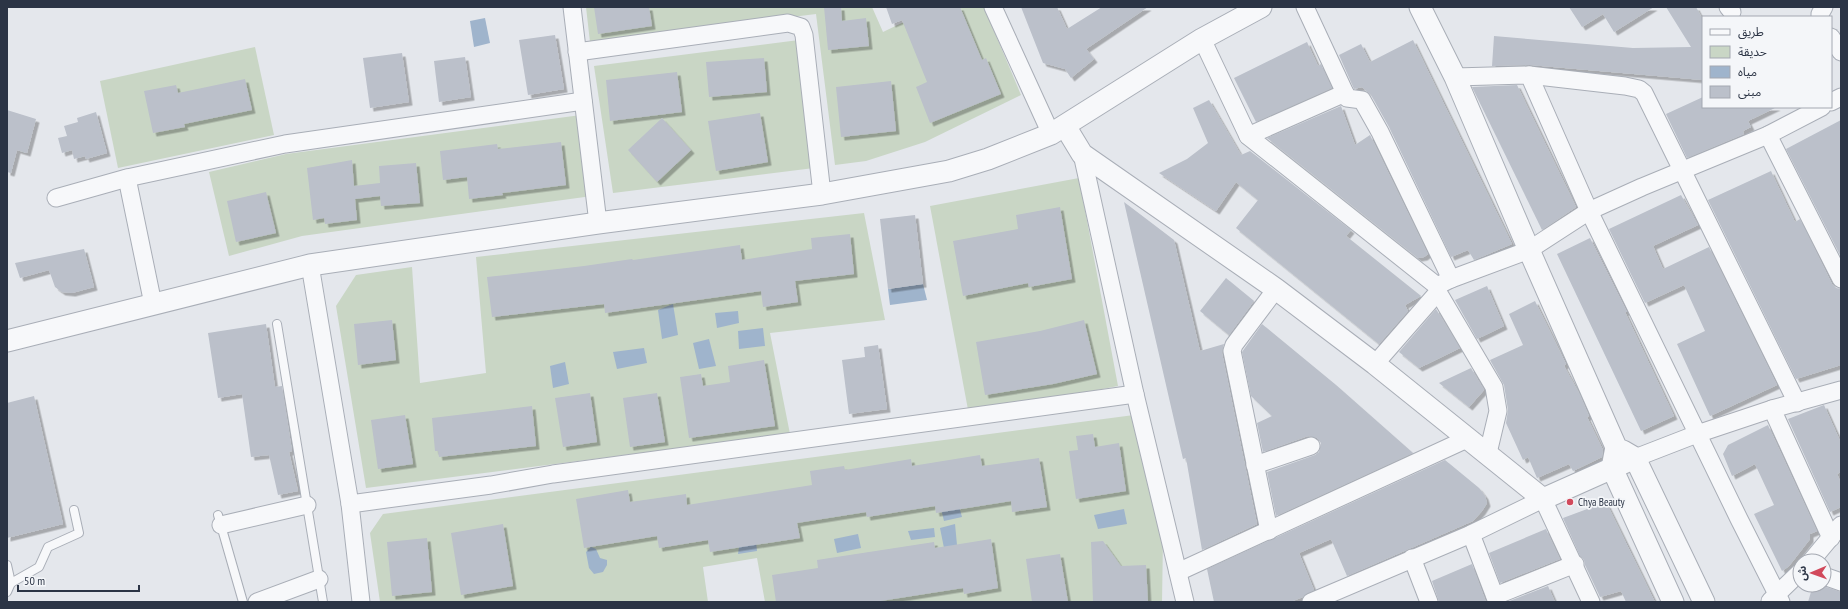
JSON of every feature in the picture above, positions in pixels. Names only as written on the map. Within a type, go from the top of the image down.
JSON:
[{"type":"street","points":[[572,7],[598,223]]},
{"type":"street","points":[[993,7],[1058,130],[1082,154],[1276,289],[1376,364],[1543,499],[1591,602]]},
{"type":"street","points":[[7,341],[310,265],[598,223],[822,194],[949,171],[982,161],[1058,130],[1202,40],[1261,7]]},
{"type":"street","points":[[1305,7],[1344,94],[1347,98],[1362,100],[1380,132],[1442,286],[1494,387],[1498,411],[1488,453]]},
{"type":"street","points":[[1420,7],[1455,77],[1616,447],[1612,468],[1673,602]]},
{"type":"street","points":[[1820,16],[1824,7]]},
{"type":"street","points":[[577,52],[788,23],[801,27],[804,35],[822,194]]},
{"type":"street","points":[[1832,38],[1841,52]]},
{"type":"street","points":[[1202,40],[1248,136],[1442,286]]},
{"type":"street","points":[[1455,77],[1529,75],[1639,89],[1644,93],[1797,403]]},
{"type":"street","points":[[1529,75],[1589,211],[1775,599],[1792,581]]},
{"type":"street","points":[[1248,136],[1344,94]]},
{"type":"street","points":[[1832,102],[1841,97]]},
{"type":"street","points":[[56,198],[127,178],[285,144],[583,101]]},
{"type":"street","points":[[1376,364],[1442,286],[1529,250],[1589,211],[1642,187],[1682,172],[1768,135],[1820,108]]},
{"type":"street","points":[[1768,135],[1841,280]]},
{"type":"street","points":[[1082,154],[1135,394],[1185,602]]},
{"type":"street","points":[[127,178],[153,304]]},
{"type":"street","points":[[310,265],[350,504],[361,602]]},
{"type":"street","points":[[1269,531],[1232,351],[1234,346],[1276,289]]},
{"type":"street","points":[[1315,601],[1412,558],[1471,534],[1543,499],[1635,458],[1697,434],[1772,409],[1841,390]]},
{"type":"street","points":[[350,504],[491,485],[553,474],[1135,394]]},
{"type":"street","points":[[1772,409],[1836,531],[1817,553]]},
{"type":"street","points":[[1178,572],[1469,438]]},
{"type":"street","points":[[1255,465],[1311,446]]},
{"type":"street","points":[[1616,447],[1635,458],[1704,602]]},
{"type":"street","points":[[220,520],[307,505]]},
{"type":"street","points":[[1471,534],[1496,599],[1574,564]]},
{"type":"street","points":[[1412,558],[1429,602]]},
{"type":"street","points":[[257,602],[320,579]]},
{"type":"lane","points":[[277,324],[323,602]]},
{"type":"lane","points":[[7,592],[12,583],[39,567],[48,547],[80,533],[74,510]]},
{"type":"lane","points":[[220,520],[243,602]]},
{"type":"lane","points":[[7,565],[12,583]]},
{"type":"green space","points":[[586,7],[872,7],[883,32],[935,7],[984,7],[1021,95],[925,142],[866,161],[835,165],[816,14],[590,42]]},
{"type":"green space","points":[[799,40],[814,168],[613,193],[594,66]]},
{"type":"green space","points":[[255,47],[274,135],[118,168],[100,81]]},
{"type":"green space","points":[[581,115],[592,196],[302,236],[229,256],[209,172],[286,154]]},
{"type":"green space","points":[[1079,178],[1118,386],[969,415],[930,206]]},
{"type":"green space","points":[[864,213],[885,320],[770,333],[790,434],[366,488],[336,306],[356,275],[412,267],[420,383],[486,373],[476,257]]},
{"type":"green space","points":[[1134,415],[1163,539],[1162,602],[765,602],[757,558],[703,567],[708,602],[380,602],[370,533],[383,514]]},
{"type":"water","points":[[485,18],[490,43],[474,47],[470,21]]},
{"type":"water","points":[[923,284],[927,300],[890,305],[888,289]]},
{"type":"water","points":[[673,304],[678,335],[662,339],[658,310]]},
{"type":"water","points":[[738,311],[739,323],[717,328],[715,313]]},
{"type":"water","points":[[763,328],[765,346],[739,349],[738,331]]},
{"type":"water","points":[[709,339],[716,366],[699,369],[693,343]]},
{"type":"water","points":[[644,348],[647,363],[617,369],[613,352]]},
{"type":"water","points":[[565,362],[569,384],[553,388],[550,366]]},
{"type":"water","points":[[956,495],[962,517],[944,521],[939,501]]},
{"type":"water","points":[[1124,509],[1127,524],[1098,529],[1094,515]]},
{"type":"water","points":[[754,523],[757,551],[738,554],[739,547]]},
{"type":"water","points":[[955,524],[958,556],[946,558],[940,528]]},
{"type":"water","points":[[934,528],[935,537],[911,540],[908,531]]},
{"type":"water","points":[[858,534],[861,548],[837,553],[834,539]]},
{"type":"water","points":[[591,547],[596,549],[600,558],[607,560],[607,565],[603,572],[594,574],[589,568],[586,552]]},
{"type":"building","points":[[594,7],[649,7],[652,26],[598,34]]},
{"type":"building","points":[[824,7],[841,7],[842,21],[866,18],[869,46],[828,50]]},
{"type":"building","points":[[886,7],[960,7],[982,60],[986,58],[1001,94],[930,123],[916,87],[927,82],[902,20],[892,24]]},
{"type":"building","points":[[1021,7],[1057,7],[1067,29],[1102,7],[1148,7],[1086,49],[1094,59],[1071,78],[1065,69],[1043,63]]},
{"type":"building","points":[[1569,7],[1654,7],[1614,32],[1603,14],[1582,27]]},
{"type":"building","points":[[1666,7],[1696,7],[1702,18],[1702,80],[1530,65],[1492,66],[1494,36],[1633,48],[1691,47]]},
{"type":"building","points":[[555,35],[564,89],[528,95],[519,40]]},
{"type":"building","points":[[1413,40],[1512,244],[1474,260],[1468,250],[1451,257],[1389,127],[1371,95],[1362,87],[1354,89],[1339,55],[1361,44],[1370,62]]},
{"type":"building","points":[[1307,42],[1318,66],[1321,64],[1332,88],[1256,122],[1234,78]]},
{"type":"building","points":[[402,53],[409,102],[370,108],[363,58]]},
{"type":"building","points":[[465,57],[471,97],[439,102],[434,61]]},
{"type":"building","points":[[764,58],[767,92],[709,97],[706,62]]},
{"type":"building","points":[[677,72],[682,112],[610,121],[606,80]]},
{"type":"building","points":[[245,79],[252,110],[184,124],[185,127],[153,133],[144,91],[176,85],[178,93]]},
{"type":"building","points":[[891,81],[896,131],[841,137],[836,87]]},
{"type":"building","points":[[1517,85],[1576,207],[1542,230],[1472,87]]},
{"type":"building","points":[[1702,97],[1702,108],[1775,108],[1748,121],[1751,127],[1743,131],[1744,134],[1687,158],[1666,114]]},
{"type":"building","points":[[1209,100],[1241,155],[1250,151],[1351,230],[1346,236],[1421,296],[1405,305],[1408,311],[1379,344],[1236,228],[1258,200],[1236,182],[1216,211],[1159,173],[1187,159],[1208,143],[1193,108]]},
{"type":"building","points":[[1341,106],[1355,145],[1370,135],[1428,254],[1424,257],[1418,258],[1267,138]]},
{"type":"building","points":[[7,110],[36,119],[27,153],[17,150],[11,173],[7,172]]},
{"type":"building","points":[[96,112],[107,153],[86,159],[85,156],[74,159],[72,150],[62,153],[58,138],[67,136],[64,126],[78,122],[77,118]]},
{"type":"building","points":[[760,113],[768,162],[716,171],[708,121]]},
{"type":"building","points":[[662,118],[691,150],[657,182],[628,150]]},
{"type":"building","points":[[1841,120],[1841,257],[1786,149]]},
{"type":"building","points":[[561,142],[566,185],[502,193],[503,195],[469,199],[467,177],[443,180],[440,151],[497,144],[498,149]]},
{"type":"building","points":[[352,160],[354,186],[380,183],[379,166],[416,163],[420,203],[381,206],[380,196],[355,199],[357,220],[325,224],[324,218],[313,220],[307,168]]},
{"type":"building","points":[[1771,171],[1795,222],[1800,219],[1832,284],[1836,288],[1841,289],[1841,365],[1796,379],[1708,200]]},
{"type":"building","points":[[266,192],[276,233],[236,242],[227,201]]},
{"type":"building","points":[[1681,195],[1698,225],[1653,246],[1663,269],[1709,247],[1777,385],[1710,416],[1677,344],[1705,331],[1684,285],[1645,303],[1609,229]]},
{"type":"building","points":[[1124,202],[1174,240],[1200,351],[1224,344],[1222,353],[1257,524],[1202,550],[1186,458],[1183,459]]},
{"type":"building","points":[[1060,207],[1072,279],[1029,287],[1028,283],[963,296],[953,241],[1018,229],[1016,215]]},
{"type":"building","points":[[915,215],[923,284],[888,289],[880,219]]},
{"type":"building","points":[[850,234],[854,274],[795,281],[798,302],[763,307],[761,291],[605,313],[604,304],[492,317],[487,277],[633,260],[740,245],[742,260],[812,249],[811,238]]},
{"type":"building","points":[[1590,238],[1627,312],[1625,312],[1674,416],[1641,431],[1557,254]]},
{"type":"building","points":[[84,249],[94,287],[72,293],[62,292],[55,287],[49,270],[20,278],[15,263]]},
{"type":"building","points":[[1226,278],[1254,301],[1229,335],[1200,311]]},
{"type":"building","points":[[1487,286],[1504,326],[1477,339],[1455,300]]},
{"type":"building","points":[[1535,301],[1566,364],[1564,366],[1580,395],[1589,416],[1587,417],[1603,450],[1602,457],[1573,471],[1569,464],[1537,478],[1528,457],[1523,460],[1506,423],[1508,410],[1504,385],[1490,360],[1523,345],[1509,314]]},
{"type":"building","points":[[1436,309],[1460,348],[1419,368],[1399,352]]},
{"type":"building","points":[[392,320],[396,360],[358,365],[354,324]]},
{"type":"building","points":[[1084,320],[1097,374],[1053,384],[985,395],[976,342],[1040,331]]},
{"type":"building","points":[[266,324],[275,387],[282,386],[292,451],[289,452],[298,491],[278,495],[269,455],[251,457],[242,394],[218,398],[208,333]]},
{"type":"building","points":[[1262,324],[1336,385],[1413,453],[1276,516],[1267,472],[1315,455],[1319,452],[1321,443],[1317,438],[1308,436],[1263,452],[1257,423],[1272,416],[1251,396],[1242,352]]},
{"type":"building","points":[[878,345],[887,409],[849,414],[842,360],[865,357],[864,347]]},
{"type":"building","points":[[764,360],[775,426],[689,438],[680,377],[701,374],[703,386],[730,382],[728,366]]},
{"type":"building","points":[[1471,368],[1484,390],[1469,407],[1439,383]]},
{"type":"building","points":[[590,393],[597,442],[563,447],[555,398]]},
{"type":"building","points":[[657,393],[665,442],[630,447],[623,398]]},
{"type":"building","points":[[34,396],[63,524],[7,538],[7,403]]},
{"type":"building","points":[[1824,405],[1841,443],[1841,472],[1837,474],[1841,483],[1841,507],[1830,512],[1788,419]]},
{"type":"building","points":[[532,406],[536,446],[439,457],[438,451],[435,451],[432,418]]},
{"type":"building","points":[[405,415],[413,464],[378,469],[371,420]]},
{"type":"building","points":[[1768,425],[1817,531],[1810,534],[1810,539],[1799,553],[1792,553],[1792,562],[1782,571],[1754,514],[1774,505],[1755,464],[1732,476],[1723,454],[1728,445]]},
{"type":"building","points":[[1093,434],[1095,447],[1119,443],[1126,491],[1076,499],[1069,451],[1078,450],[1076,436]]},
{"type":"building","points":[[980,455],[982,466],[1039,458],[1047,507],[1012,512],[1011,501],[936,513],[935,506],[867,517],[866,512],[797,523],[800,538],[710,552],[708,540],[659,548],[657,536],[584,548],[576,499],[628,490],[630,502],[686,494],[687,505],[812,485],[810,471],[844,466],[845,470],[911,459],[912,466]]},
{"type":"building","points":[[1445,460],[1479,488],[1485,496],[1487,503],[1473,521],[1347,576],[1331,539],[1299,553],[1314,590],[1303,597],[1290,602],[1214,602],[1207,569]]},
{"type":"building","points":[[1606,502],[1655,602],[1626,602],[1621,591],[1600,597],[1584,560],[1580,556],[1563,518]]},
{"type":"building","points":[[503,524],[513,586],[461,595],[451,533]]},
{"type":"building","points":[[1546,529],[1560,559],[1500,583],[1489,553]]},
{"type":"building","points":[[427,538],[432,592],[392,596],[387,542]]},
{"type":"building","points":[[991,539],[998,588],[964,594],[963,588],[874,602],[776,602],[772,575],[818,568],[817,560],[934,542],[935,548]]},
{"type":"building","points":[[1103,541],[1121,566],[1146,565],[1148,602],[1093,602],[1091,542]]},
{"type":"building","points":[[1060,554],[1068,602],[1032,602],[1026,559]]},
{"type":"building","points":[[1472,564],[1486,602],[1439,602],[1432,581]]},
{"type":"building","points":[[1548,586],[1555,602],[1507,602]]},
{"type":"building","points":[[1832,589],[1841,592],[1841,602],[1808,602],[1811,593],[1832,593]]},
{"type":"place","name":"Chya Beauty","points":[[1570,502]]}]
